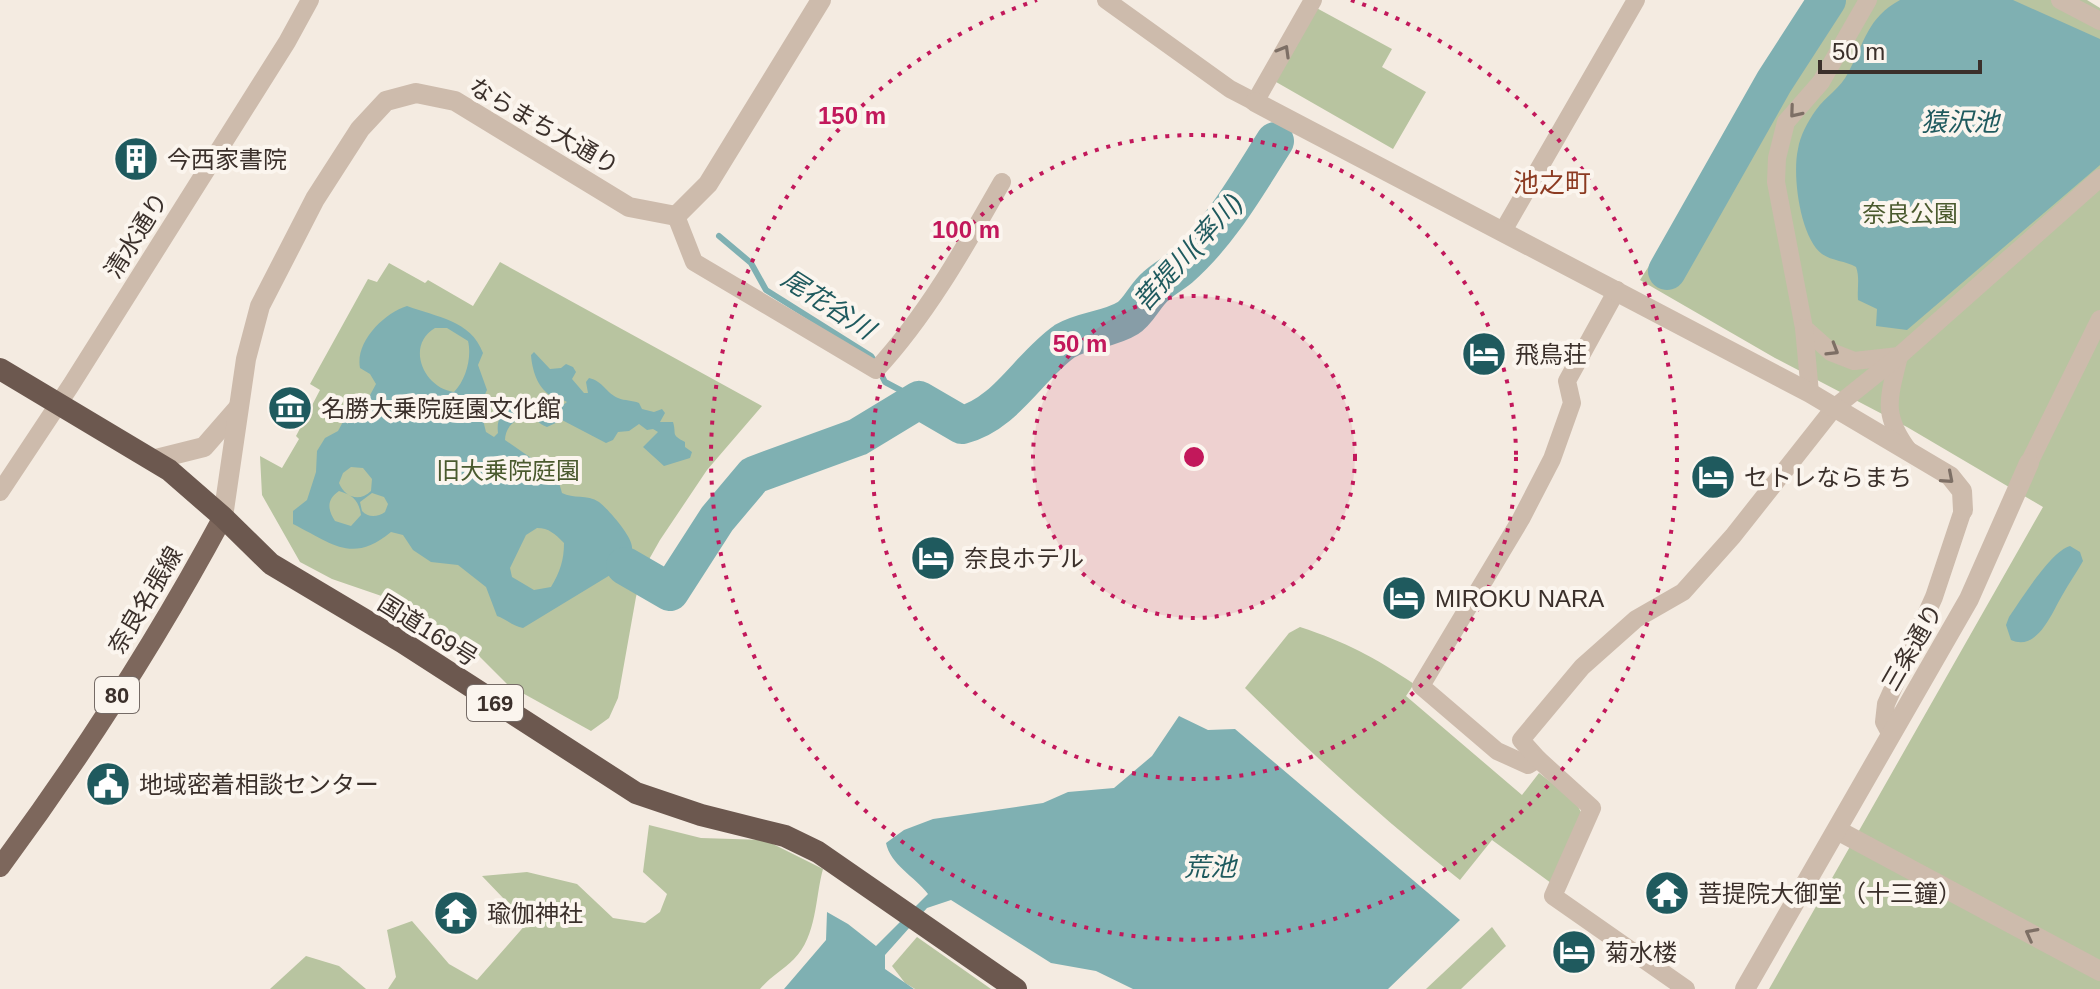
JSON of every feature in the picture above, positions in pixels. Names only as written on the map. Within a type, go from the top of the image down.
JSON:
[{"type":"highway","name":"国道169号","points":[[0,369],[169,470],[271,564],[402,642],[636,793],[701,815],[785,836],[818,852],[1016,989]]},
{"type":"main road","name":"奈良名張線","points":[[0,867],[60,787],[160,626],[223,517]]},
{"type":"street","name":"清水通り","points":[[0,492],[287,42],[310,0]]},
{"type":"street","points":[[821,0],[708,184],[676,216],[694,262],[876,370],[900,344],[964,247],[1002,182]]},
{"type":"street","points":[[1106,0],[1230,89],[1810,393],[1950,476],[1962,491],[1963,510],[1934,597],[1886,704],[1884,722],[1891,735]]},
{"type":"street","points":[[1255,102],[1313,0]]},
{"type":"street","points":[[1503,231],[1636,0]]},
{"type":"street","points":[[1810,393],[1804,328],[1776,182],[1777,158],[1786,122],[1821,82],[1868,0]]},
{"type":"street","points":[[2060,0],[2100,21]]},
{"type":"street","name":"ならまち大通り","points":[[223,517],[246,359],[260,306],[315,199],[360,129],[386,101],[416,93],[455,101],[629,207],[676,216]]},
{"type":"street","points":[[1686,989],[1553,896],[1592,808],[1521,740],[1582,667],[1636,619],[1683,592],[1733,536],[1834,408],[1899,356],[2100,178]]},
{"type":"street","points":[[1538,759],[1528,765],[1497,751],[1421,686],[1521,519],[1552,459],[1572,403],[1567,381],[1617,290]]},
{"type":"street","name":"三条通り","points":[[1745,989],[1969,599],[2029,463],[2100,319]]},
{"type":"street","points":[[1804,328],[1831,352],[1854,361],[1899,356]]},
{"type":"street","points":[[1899,356],[1888,405],[1894,431],[1910,453]]},
{"type":"street","points":[[152,460],[204,447],[238,408]]},
{"type":"street","points":[[1837,830],[2100,971]]},
{"type":"green space","name":"奈良公園","points":[[1819,0],[2087,0],[2100,8],[2100,989],[1769,989],[2043,507],[1907,427],[1775,358],[1640,280]]},
{"type":"green space","points":[[1311,5],[1392,49],[1382,67],[1426,92],[1393,149],[1269,78]]},
{"type":"green space","name":"旧大乗院庭園","points":[[500,262],[762,406],[707,470],[643,570],[618,698],[609,718],[591,731],[508,685],[471,648],[422,615],[399,602],[332,579],[300,562],[262,495],[260,456],[282,468],[299,439],[296,436],[320,390],[310,384],[368,279],[377,282],[389,263],[425,283],[428,280],[473,306]]},
{"type":"green space","points":[[1300,627],[1359,651],[1414,684],[1406,696],[1522,795],[1539,773],[1575,801],[1582,814],[1551,883],[1492,840],[1460,880],[1350,787],[1245,688],[1289,633]]},
{"type":"green space","points":[[649,825],[701,838],[765,840],[823,869],[811,928],[802,950],[760,989],[388,989],[396,977],[387,930],[412,921],[449,964],[477,980],[527,923],[482,876],[527,872],[577,884],[613,918],[645,923],[660,912],[667,894],[643,872]]},
{"type":"green space","points":[[1492,927],[1506,946],[1461,989],[1426,989]]},
{"type":"green space","points":[[917,937],[991,989],[915,989],[905,983],[892,966]]},
{"type":"green space","points":[[306,956],[339,966],[366,989],[270,989]]},
{"type":"water","name":"猿沢池","points":[[1900,0],[2013,0],[2100,39],[2100,165],[1907,330],[1876,326],[1877,309],[1858,300],[1856,267],[1822,254],[1814,246],[1803,220],[1796,174],[1799,144],[1810,119],[1845,78],[1880,15]]},
{"type":"water","points":[[407,306],[451,321],[470,333],[477,342],[483,353],[478,365],[487,390],[482,406],[483,421],[486,432],[494,437],[498,433],[501,415],[516,404],[542,409],[567,402],[550,395],[542,387],[533,366],[531,355],[534,352],[550,369],[566,364],[573,367],[576,372],[572,379],[584,393],[588,393],[586,382],[589,378],[618,398],[639,403],[642,409],[654,412],[662,409],[665,413],[660,422],[673,422],[676,436],[692,452],[690,458],[664,466],[643,447],[658,432],[647,430],[639,424],[629,431],[618,432],[613,440],[606,443],[562,420],[547,427],[524,418],[514,422],[506,435],[505,440],[557,476],[562,493],[594,500],[608,511],[631,543],[631,553],[625,566],[523,628],[497,616],[486,587],[458,565],[431,562],[413,550],[403,535],[391,532],[365,547],[342,548],[293,524],[293,511],[307,500],[316,472],[317,451],[325,438],[338,431],[352,405],[369,397],[376,384],[370,374],[360,368],[362,348],[373,330]],"holes":[[[435,328],[447,328],[468,341],[467,368],[454,392],[443,389],[427,375],[420,355],[426,336]],[[351,467],[363,468],[372,479],[371,491],[367,494],[358,497],[349,495],[357,502],[361,515],[351,526],[335,521],[330,508],[332,497],[339,491],[348,495],[339,483],[343,473]],[[372,493],[384,497],[388,504],[385,512],[373,516],[362,511],[360,502]],[[537,528],[552,532],[564,543],[561,566],[551,587],[534,590],[512,577],[510,568],[526,535]]]},
{"type":"water","points":[[2070,546],[2080,552],[2083,561],[2049,620],[2029,640],[2011,640],[2006,625],[2009,617],[2046,566]]},
{"type":"water","name":"荒池","points":[[1179,716],[1208,730],[1235,729],[1460,920],[1388,989],[1133,989],[1096,971],[1051,963],[951,900],[927,908],[885,955],[885,969],[914,989],[784,989],[826,940],[827,912],[876,946],[928,894],[888,851],[886,843],[904,830],[933,819],[1043,803],[1068,792],[1114,788],[1152,756]]},
{"type":"waterway","name":"菩提川(率川)","points":[[1667,271],[1774,82],[1827,0]]},
{"type":"waterway","name":"菩提川(率川)","points":[[625,566],[670,592],[717,519],[754,475],[858,437],[919,400],[962,425],[992,411],[1065,341],[1121,322],[1132,315],[1152,290],[1208,240],[1275,141]]},
{"type":"waterway","name":"尾花谷川","points":[[719,236],[751,263],[766,290],[871,356],[875,362]]},
{"type":"waterway","name":"尾花谷川","points":[[880,372],[885,382],[919,400]]},
{"type":"place","name":"今西家書院","points":[[136,159]]},
{"type":"place","name":"飛鳥荘","points":[[1484,354]]},
{"type":"place","name":"名勝大乗院庭園文化館","points":[[290,408]]},
{"type":"place","name":"セトレならまち","points":[[1713,477]]},
{"type":"place","name":"奈良ホテル","points":[[933,558]]},
{"type":"place","name":"MIROKU NARA","points":[[1404,598]]},
{"type":"place","name":"地域密着相談センター","points":[[108,784]]},
{"type":"place","name":"菩提院大御堂（十三鐘）","points":[[1667,893]]},
{"type":"place","name":"瑜伽神社","points":[[456,913]]},
{"type":"place","name":"菊水楼","points":[[1574,952]]},
{"type":"district","name":"池之町","points":[[1552,183]]}]
